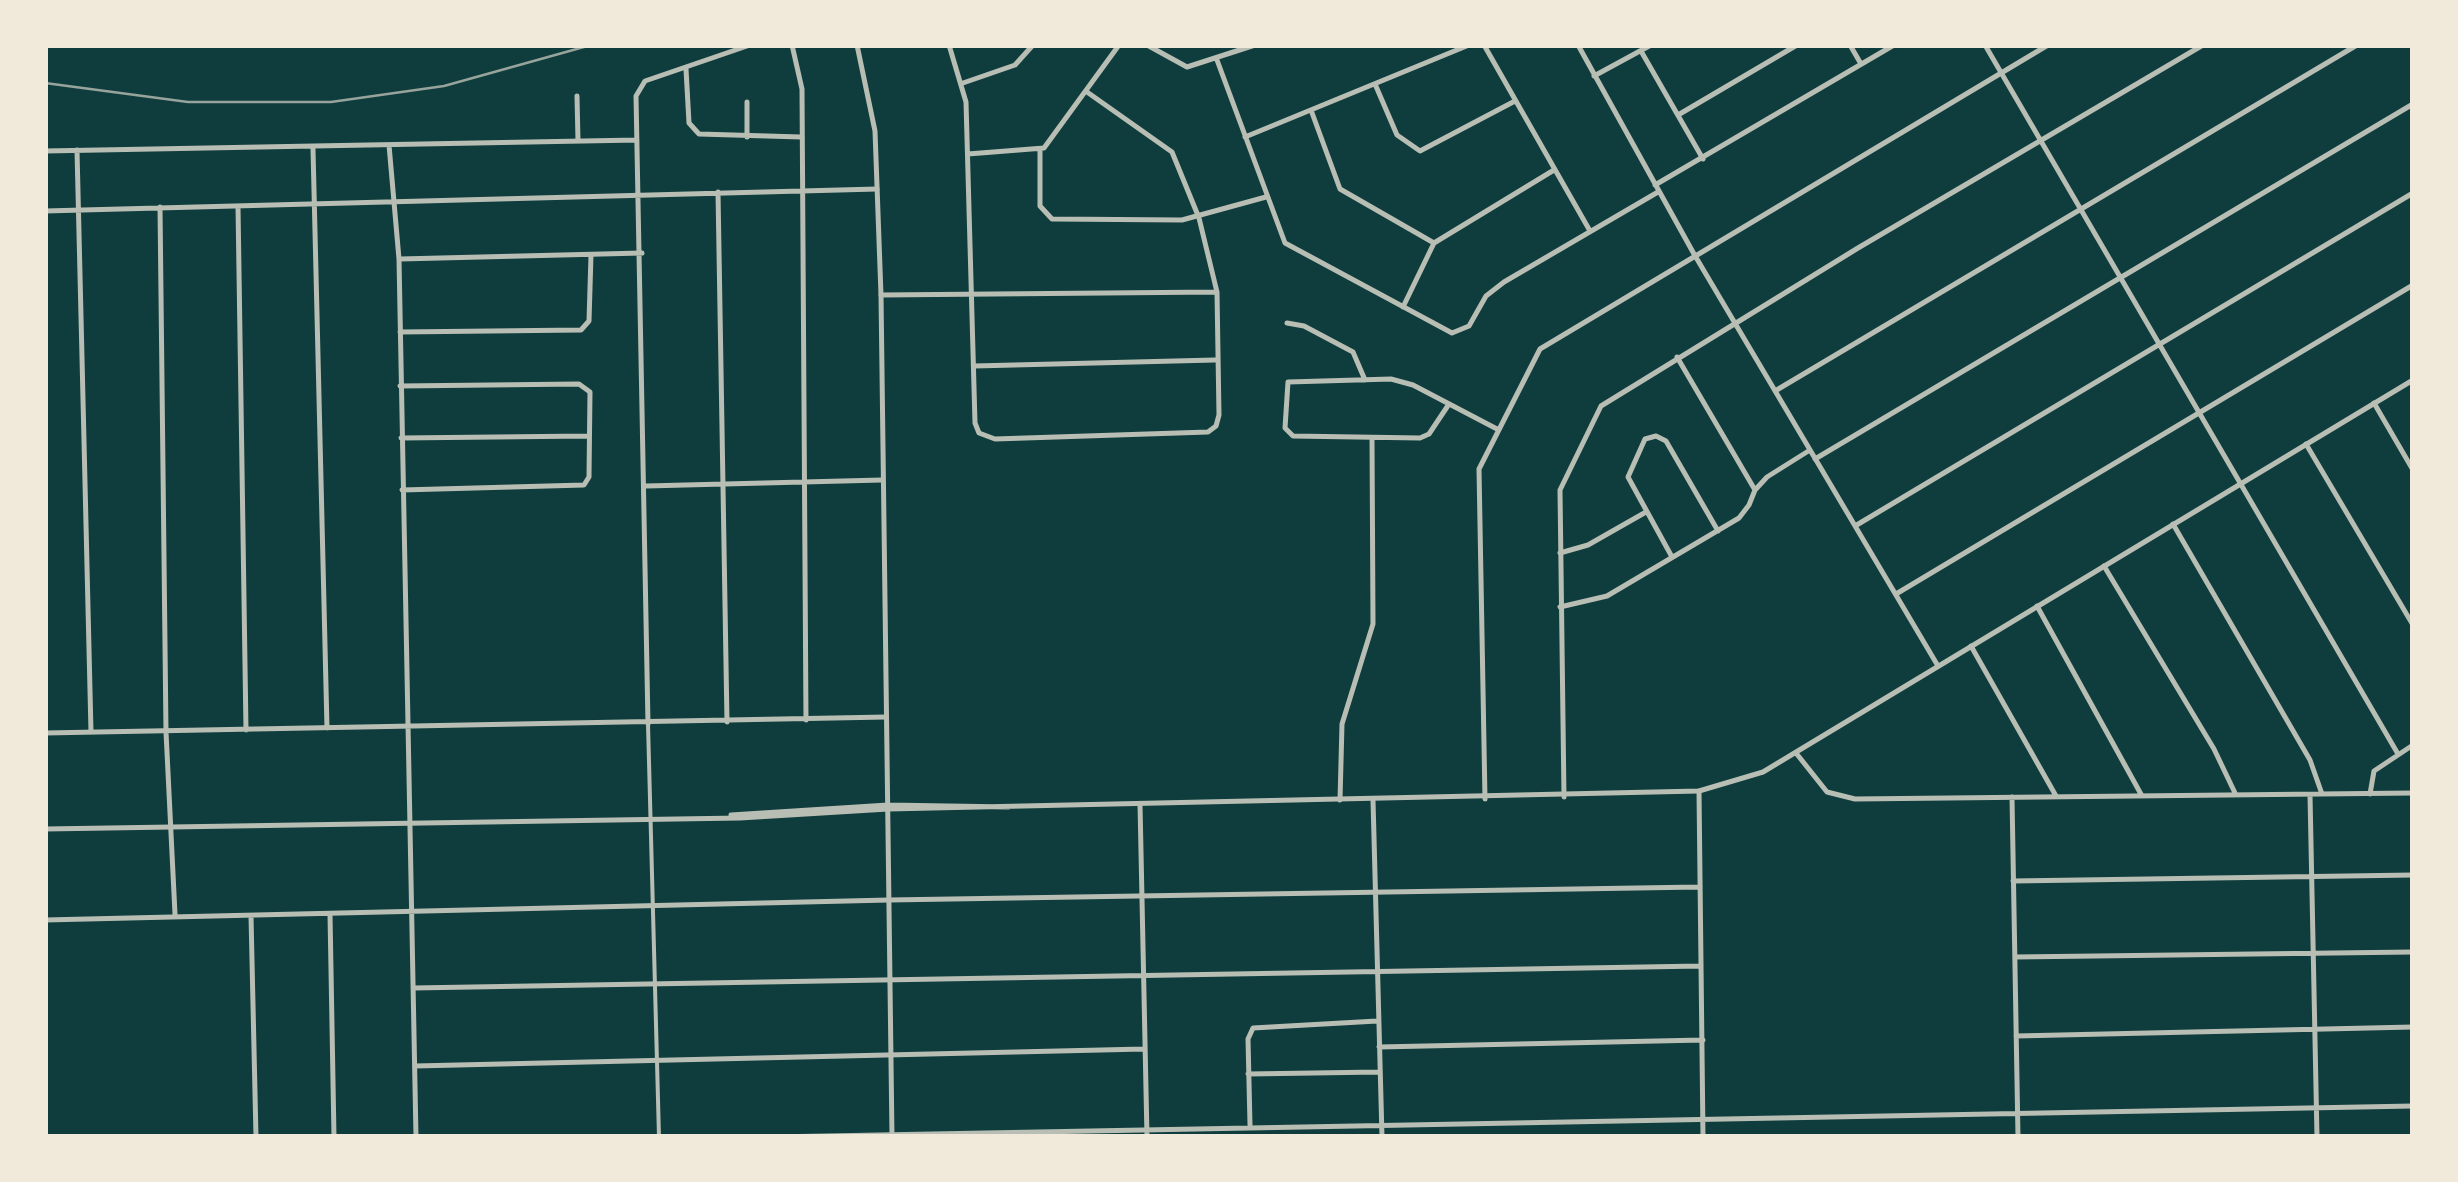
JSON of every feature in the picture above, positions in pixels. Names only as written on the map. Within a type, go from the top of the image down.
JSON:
[{"type":"street","points":[[659,1137],[648,724],[639,87],[750,45]]},
{"type":"street","points":[[792,45],[802,89],[806,720]]},
{"type":"street","points":[[857,45],[871,103],[878,188],[892,1136]]},
{"type":"street","points":[[949,45],[963,83],[976,428],[983,436],[995,438],[1208,432],[1216,426],[1219,415],[1218,292],[1198,218],[1172,152],[1087,92]]},
{"type":"street","points":[[963,83],[1015,65],[1033,45]]},
{"type":"street","points":[[1119,45],[1040,150],[1040,206],[1047,218],[1198,218],[1266,197]]},
{"type":"street","points":[[1147,45],[1187,68],[1255,45]]},
{"type":"street","points":[[1245,137],[1469,45]]},
{"type":"street","points":[[1484,45],[1590,231]]},
{"type":"street","points":[[1578,45],[1694,254],[1938,666]]},
{"type":"street","points":[[1594,76],[1651,45]]},
{"type":"street","points":[[1678,115],[1797,45]]},
{"type":"street","points":[[1850,45],[1862,64]]},
{"type":"street","points":[[1217,60],[1279,232],[1289,246],[1458,333],[1469,326],[1493,290],[1894,45]]},
{"type":"street","points":[[1985,45],[2398,754]]},
{"type":"street","points":[[1486,799],[1478,480],[1482,460],[1497,429],[1545,343],[2048,45]]},
{"type":"street","points":[[1564,797],[1560,485],[1596,412],[1611,397],[1677,357],[2203,45]]},
{"type":"street","points":[[1774,391],[2357,45]]},
{"type":"street","points":[[1640,51],[1703,159]]},
{"type":"street","points":[[686,68],[693,130],[707,137],[802,137]]},
{"type":"street","points":[[1374,84],[1397,136],[1420,151],[1516,101]]},
{"type":"street","points":[[577,96],[578,141]]},
{"type":"street","points":[[747,102],[747,137]]},
{"type":"street","points":[[1815,458],[2413,104]]},
{"type":"street","points":[[1311,110],[1340,188],[1434,243]]},
{"type":"street","points":[[45,152],[638,140]]},
{"type":"street","points":[[388,145],[399,260],[416,1137]]},
{"type":"street","points":[[313,149],[327,728]]},
{"type":"street","points":[[77,150],[91,732]]},
{"type":"street","points":[[968,154],[1040,150]]},
{"type":"street","points":[[1403,307],[1434,243],[1555,169]]},
{"type":"street","points":[[45,211],[878,188]]},
{"type":"street","points":[[718,192],[726,722]]},
{"type":"street","points":[[1854,526],[2413,194]]},
{"type":"street","points":[[238,206],[246,730]]},
{"type":"street","points":[[160,208],[166,732],[175,916]]},
{"type":"street","points":[[399,260],[642,254]]},
{"type":"street","points":[[400,332],[582,330],[589,322],[591,256]]},
{"type":"street","points":[[1896,594],[2413,285]]},
{"type":"street","points":[[881,295],[1218,292]]},
{"type":"street","points":[[1287,322],[1304,326],[1353,352],[1365,380]]},
{"type":"street","points":[[1677,357],[1755,490]]},
{"type":"street","points":[[974,366],[1216,360]]},
{"type":"street","points":[[45,829],[652,818],[888,807],[1486,799],[1699,791],[1763,772],[2413,380]]},
{"type":"street","points":[[1448,404],[1425,436],[1293,436],[1285,428],[1284,388],[1288,382],[1404,382],[1448,404],[1497,429]]},
{"type":"street","points":[[400,386],[582,384],[590,392],[588,479],[582,486],[402,490]]},
{"type":"street","points":[[2374,403],[2413,470]]},
{"type":"street","points":[[401,438],[588,436]]},
{"type":"street","points":[[1672,557],[1628,471],[1641,442],[1656,436],[1666,441],[1718,531]]},
{"type":"street","points":[[1340,800],[1342,724],[1373,624],[1372,438]]},
{"type":"street","points":[[2306,444],[2413,624]]},
{"type":"street","points":[[1560,607],[1606,596],[1718,531],[1744,512],[1767,477],[1810,450]]},
{"type":"street","points":[[646,486],[882,480]]},
{"type":"street","points":[[1560,553],[1582,548],[1646,512]]},
{"type":"street","points":[[2173,524],[2310,760],[2322,794]]},
{"type":"street","points":[[2104,566],[2214,748],[2236,794]]},
{"type":"street","points":[[2038,606],[2142,796]]},
{"type":"street","points":[[1971,646],[2056,796]]},
{"type":"street","points":[[45,734],[886,717]]},
{"type":"street","points":[[2370,794],[2374,771],[2413,745]]},
{"type":"street","points":[[1796,753],[1820,786],[1836,796],[2413,793]]},
{"type":"street","points":[[1699,791],[1703,1137]]},
{"type":"street","points":[[2310,794],[2317,1137]]},
{"type":"street","points":[[2012,797],[2018,1137]]},
{"type":"street","points":[[1373,800],[1382,1137]]},
{"type":"street","points":[[1140,804],[1146,1133]]},
{"type":"street","points":[[2013,881],[2413,874]]},
{"type":"street","points":[[45,920],[889,900],[1699,887]]},
{"type":"street","points":[[330,914],[334,1137]]},
{"type":"street","points":[[251,916],[256,1137]]},
{"type":"street","points":[[2015,957],[2413,952]]},
{"type":"street","points":[[414,988],[1701,966]]},
{"type":"street","points":[[1250,1126],[1248,1038],[1258,1026],[1377,1021]]},
{"type":"street","points":[[2016,1036],[2413,1028]]},
{"type":"street","points":[[1378,1046],[1703,1040]]},
{"type":"street","points":[[414,1066],[1144,1049]]},
{"type":"street","points":[[1248,1074],[1379,1072]]},
{"type":"street","points":[[773,1137],[1146,1133],[1250,1126],[2413,1106]]},
{"type":"railway","points":[[45,83],[188,102],[331,102],[444,86],[591,45]]}]
